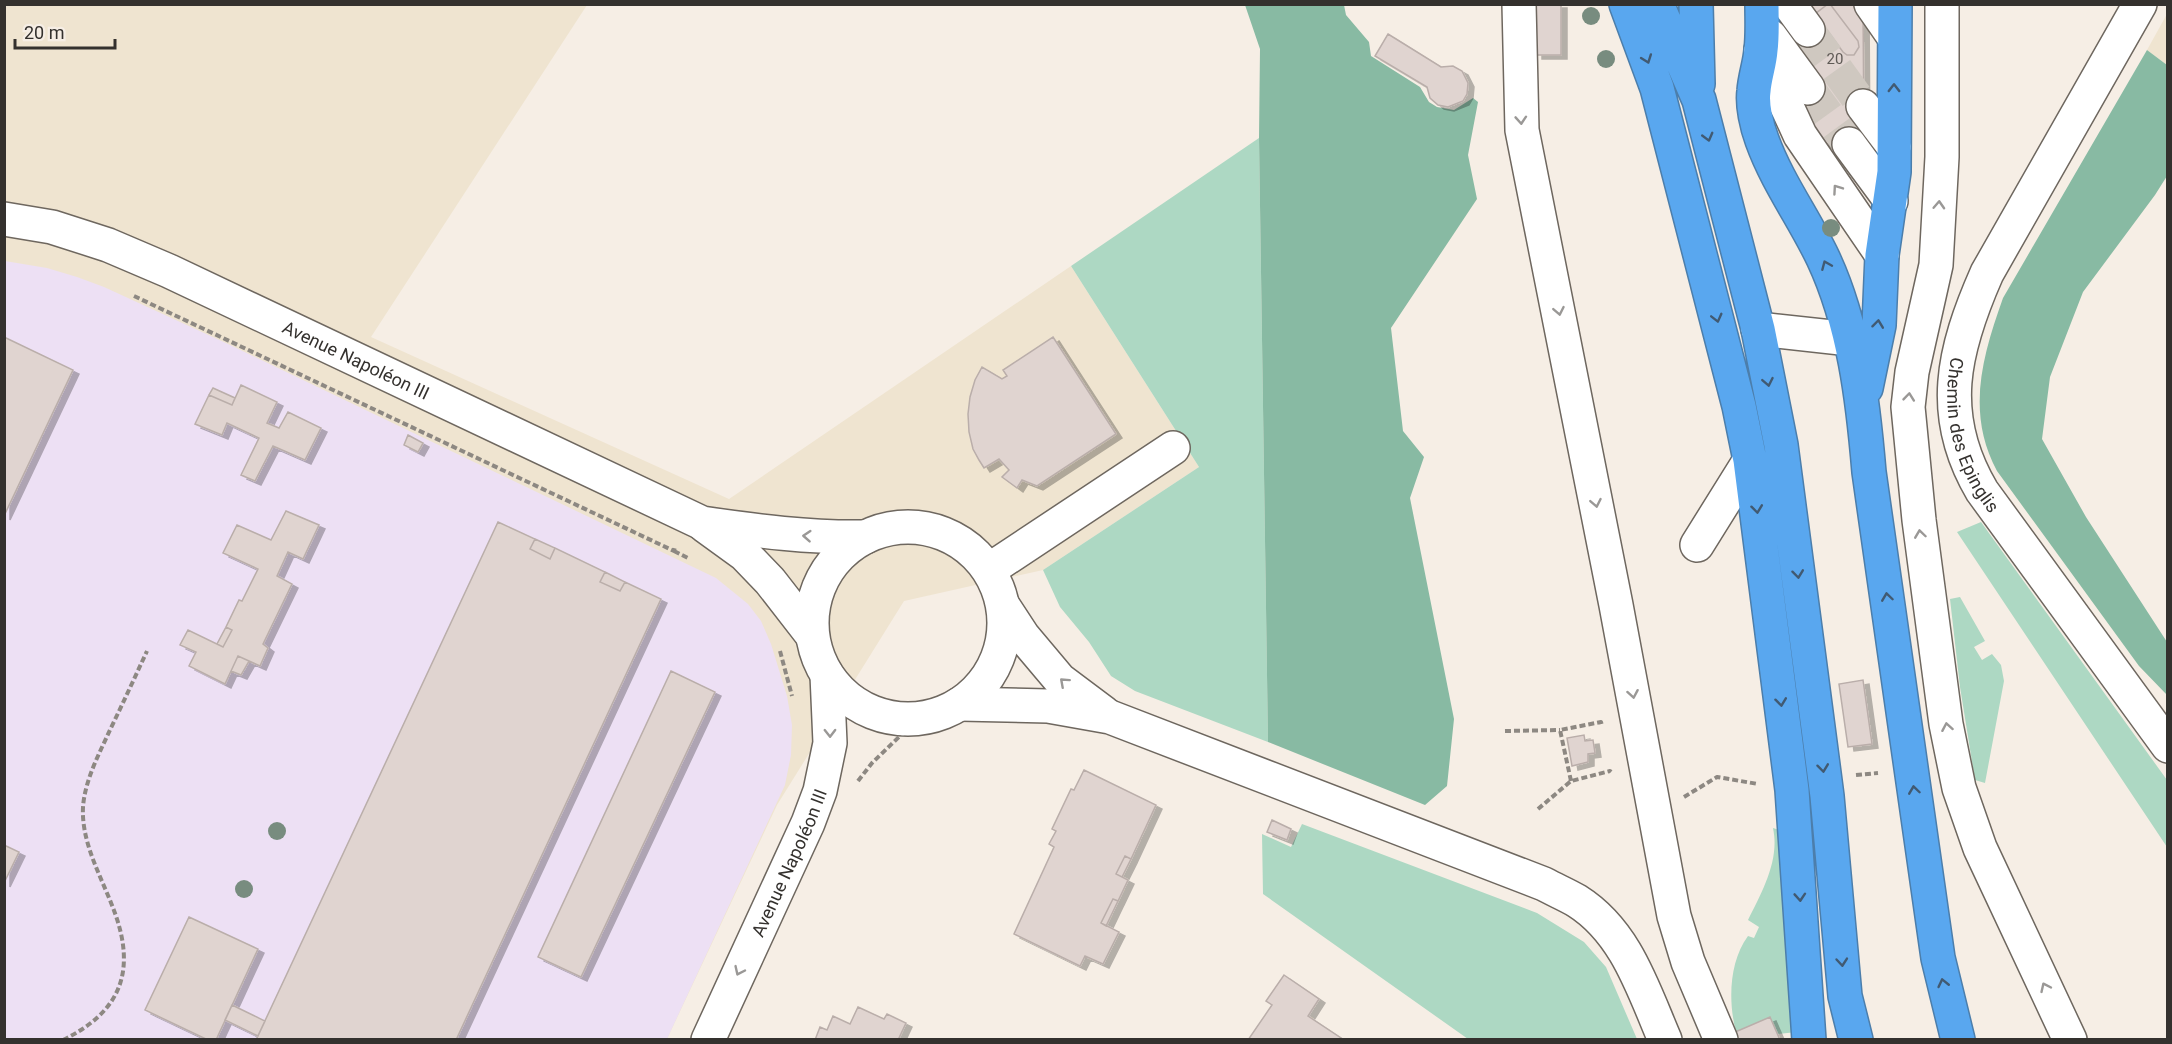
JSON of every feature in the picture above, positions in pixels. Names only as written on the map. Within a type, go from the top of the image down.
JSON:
[{"type":"highway","points":[[1626,4],[1660,98],[1739,406],[1750,460],[1792,790],[1809,1040]]},
{"type":"highway","points":[[1657,4],[1699,100],[1758,329],[1781,445],[1827,796],[1845,996],[1856,1040]]},
{"type":"highway","points":[[1696,4],[1699,100]]},
{"type":"highway","points":[[1863,402],[1879,325],[1882,255],[1891,201],[1894,147],[1894,4]]},
{"type":"highway","points":[[1762,26],[1753,94],[1762,141],[1781,183],[1823,258],[1835,286],[1850,339],[1863,402],[1869,472],[1938,958],[1958,1040]]},
{"type":"street","points":[[1520,4],[1522,130],[1616,605],[1674,916],[1688,962],[1721,1040]]},
{"type":"street","points":[[1871,4],[1894,37]]},
{"type":"street","points":[[1942,4],[1942,157],[1936,265],[1912,372],[1908,407],[1918,520],[1946,724],[1959,788],[1980,848],[2070,1040]]},
{"type":"street","name":"Chemin des Epinglis","points":[[2140,4],[1976,296],[1959,350],[1954,405],[1960,446],[1968,468],[1982,491],[2168,746]]},
{"type":"street","points":[[1762,26],[1808,88]]},
{"type":"street","points":[[1762,26],[1800,135],[1882,255]]},
{"type":"street","points":[[1863,106],[1894,147]]},
{"type":"street","points":[[1849,144],[1891,201]]},
{"type":"street","name":"Avenue Napoléon III","points":[[4,219],[52,227],[108,245],[170,271],[702,523],[745,555],[770,581],[812,635]]},
{"type":"street","points":[[1758,329],[1850,339]]},
{"type":"street","points":[[990,570],[1173,448]]},
{"type":"street","points":[[1697,545],[1750,460]]},
{"type":"street","name":"Avenue Napoléon III","points":[[702,523],[785,535],[865,537]]},
{"type":"street","points":[[1110,717],[1060,680],[1023,636],[1004,607],[990,570],[962,543],[941,532],[926,528],[895,527],[865,537],[840,554],[821,580],[813,607],[812,635],[815,649],[827,675],[845,696],[869,711],[900,719],[945,710],[1048,706],[1110,717],[1544,884],[1577,901],[1600,919],[1620,941],[1665,1040]]},
{"type":"street","points":[[945,710],[983,684],[998,659],[1004,633],[1004,607]]},
{"type":"street","name":"Avenue Napoléon III","points":[[708,1040],[808,823],[820,791],[830,743],[827,675]]},
{"type":"street","points":[[1841,1040],[1845,996]]},
{"type":"path","points":[[674,551],[692,559]]},
{"type":"path","points":[[778,643],[794,705]]},
{"type":"path","points":[[63,1040],[79,1032],[100,1016],[114,1000],[121,984],[122,940],[116,917],[88,843],[83,824],[83,806],[96,760],[147,651]]},
{"type":"path","points":[[855,784],[872,763],[901,735],[945,710]]},
{"type":"path","points":[[1505,731],[1560,730],[1601,722],[1603,732]]},
{"type":"path","points":[[1560,730],[1571,781]]},
{"type":"path","points":[[1608,761],[1610,771]]},
{"type":"shaded area","points":[[5,5],[587,5],[371,337],[729,499],[1071,266],[1199,467],[1043,570],[904,601],[777,805],[667,1039],[5,1040]]},
{"type":"shaded area","points":[[2167,14],[2167,65],[2147,50]]},
{"type":"shaded area","points":[[5,261],[47,268],[104,287],[228,344],[716,578],[748,604],[761,621],[771,644],[787,696],[792,725],[791,755],[785,785],[667,1039],[5,1040]]},
{"type":"green space","points":[[1245,5],[1344,5],[1346,15],[1369,42],[1371,56],[1420,87],[1429,102],[1437,107],[1454,110],[1473,98],[1478,102],[1468,155],[1477,199],[1391,328],[1403,431],[1424,457],[1410,498],[1454,719],[1447,786],[1425,805],[1268,742],[1259,138],[1260,49]]},
{"type":"green space","points":[[2147,50],[2167,65],[2167,176],[2083,292],[2050,377],[2042,439],[2086,517],[2167,642],[2167,695],[2139,666],[1997,471],[1987,449],[1980,406],[1980,385],[1984,363],[2003,298]]},
{"type":"green space","points":[[1259,138],[1268,742],[1135,691],[1111,676],[1089,642],[1060,607],[1043,570],[1199,467],[1071,266]]},
{"type":"green space","points":[[1981,522],[2167,780],[2167,847],[1957,532]]},
{"type":"green space","points":[[1960,597],[1985,641],[1974,647],[1982,660],[1992,654],[2001,665],[2004,681],[1985,783],[1975,780],[1960,687],[1950,599]]},
{"type":"green space","points":[[1302,824],[1537,913],[1584,942],[1606,967],[1637,1039],[1468,1039],[1263,894],[1262,834],[1291,847]]},
{"type":"green space","points":[[1773,828],[1785,832],[1797,1032],[1778,1034],[1770,1017],[1736,1032],[1731,995],[1734,970],[1742,946],[1748,936],[1754,938],[1759,927],[1748,920],[1772,864],[1775,840]]},
{"type":"building","points":[[1536,4],[1561,4],[1561,55],[1536,55]]},
{"type":"building","points":[[1808,4],[1863,4],[1864,144],[1808,144]]},
{"type":"building","points":[[1828,4],[1858,41],[1859,47],[1854,55],[1847,55],[1843,52],[1815,14]]},
{"type":"building","points":[[1388,34],[1441,67],[1453,66],[1462,71],[1468,83],[1467,94],[1463,101],[1448,107],[1438,105],[1430,98],[1427,87],[1375,56]]},
{"type":"building","points":[[4,337],[73,370],[4,516]]},
{"type":"building","points":[[1053,337],[1116,434],[1037,486],[1022,480],[1017,488],[1002,477],[1009,470],[999,459],[984,468],[973,449],[969,432],[970,397],[982,367],[1002,379],[1007,376],[1003,370]]},
{"type":"building","points":[[241,385],[277,402],[267,423],[279,428],[288,412],[321,428],[305,460],[273,446],[255,481],[241,475],[259,438],[227,423],[222,435],[195,424],[209,395],[232,405]]},
{"type":"building","points":[[213,388],[235,398],[232,405],[209,395]]},
{"type":"building","points":[[408,435],[423,443],[418,452],[404,445]]},
{"type":"building","points":[[286,511],[319,525],[303,559],[288,552],[277,576],[292,584],[263,644],[268,648],[260,666],[238,656],[225,684],[189,666],[196,652],[180,645],[188,630],[223,647],[232,630],[226,627],[258,569],[223,553],[237,525],[271,540]]},
{"type":"building","points":[[498,522],[535,539],[530,549],[550,559],[555,548],[605,572],[600,582],[620,591],[625,582],[661,599],[456,1040],[256,1040]]},
{"type":"building","points":[[535,539],[555,548],[550,559],[530,549]]},
{"type":"building","points":[[605,572],[625,582],[620,591],[600,582]]},
{"type":"building","points":[[226,627],[232,630],[223,647],[217,644]]},
{"type":"building","points":[[238,656],[249,661],[241,675],[231,671]]},
{"type":"building","points":[[671,671],[715,692],[581,977],[538,957]]},
{"type":"building","points":[[1863,680],[1872,744],[1848,747],[1839,684]]},
{"type":"building","points":[[1584,735],[1585,741],[1593,740],[1595,753],[1588,754],[1588,762],[1572,766],[1567,738]]},
{"type":"building","points":[[1084,770],[1156,805],[1131,859],[1125,856],[1116,874],[1128,880],[1118,901],[1113,899],[1101,923],[1119,932],[1103,964],[1085,956],[1080,966],[1014,934],[1054,847],[1049,844],[1056,831],[1052,829],[1071,789],[1074,790]]},
{"type":"building","points":[[1272,820],[1291,829],[1287,840],[1267,832]]},
{"type":"building","points":[[4,845],[19,852],[4,883]]},
{"type":"building","points":[[1125,856],[1131,859],[1122,877],[1116,874]]},
{"type":"building","points":[[1113,899],[1118,901],[1106,926],[1101,923]]},
{"type":"building","points":[[189,917],[258,949],[216,1040],[208,1040],[145,1010]]},
{"type":"building","points":[[1284,975],[1319,999],[1308,1016],[1344,1040],[1248,1040],[1272,1005],[1266,1001]]},
{"type":"building","points":[[232,1005],[265,1021],[258,1036],[225,1020]]},
{"type":"building","points":[[858,1007],[884,1019],[887,1014],[906,1023],[899,1038],[903,1040],[815,1040],[820,1027],[827,1030],[833,1016],[850,1024]]},
{"type":"building","points":[[1770,1017],[1780,1040],[1727,1040],[1726,1036]]},
{"type":"tunnel","points":[[1808,30],[1863,106]]},
{"type":"tunnel","points":[[1808,88],[1849,144]]}]
